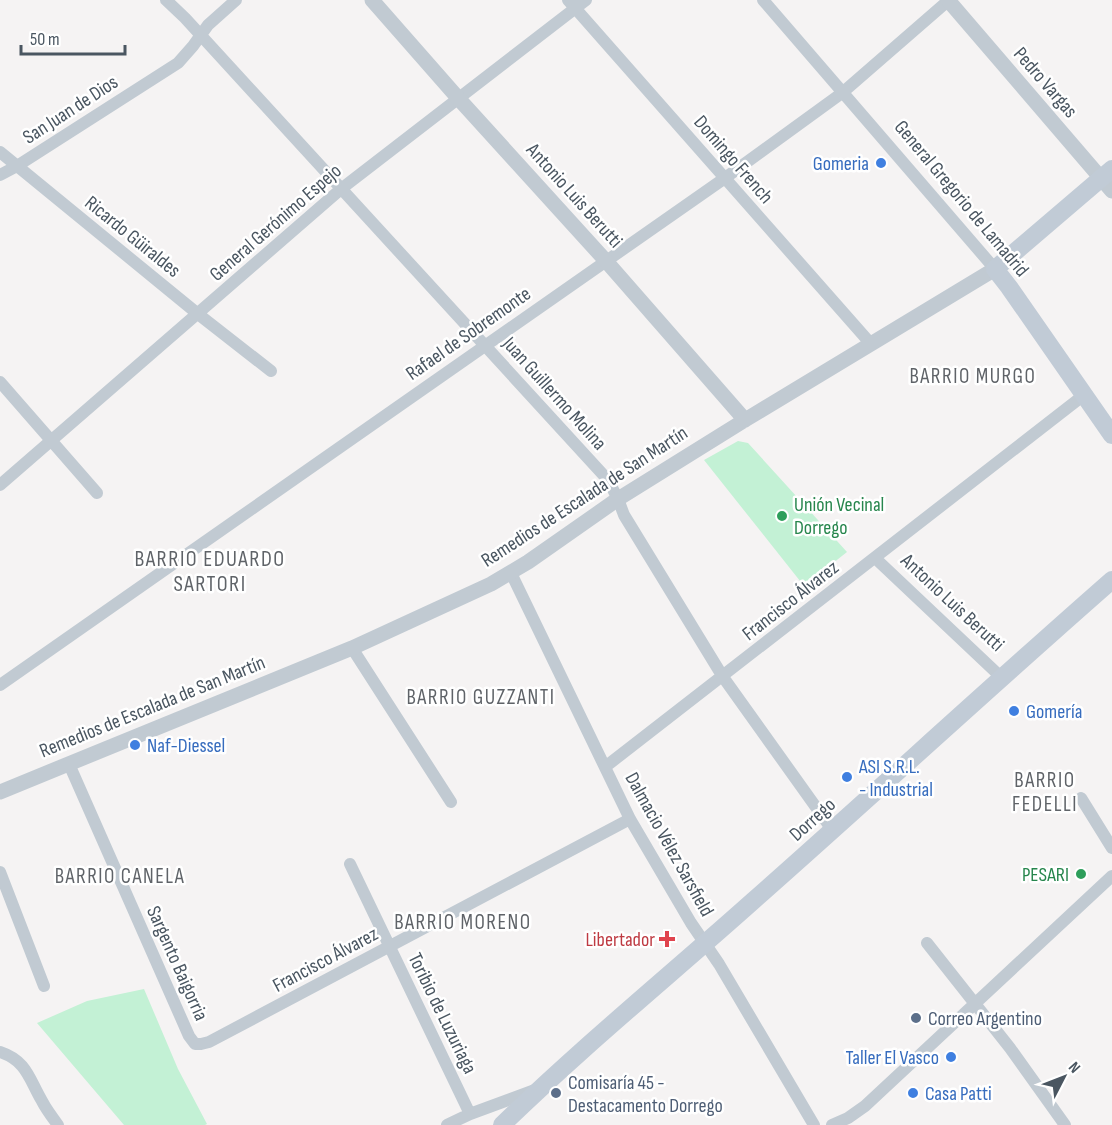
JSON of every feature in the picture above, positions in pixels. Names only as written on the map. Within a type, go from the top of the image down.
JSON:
[{"type":"main road","name":"Remedios de Escalada de San Martín","points":[[995,269],[1108,179]]},
{"type":"main road","name":"General Gregorio de Lamadrid","points":[[995,269],[1112,435]]},
{"type":"main road","name":"Dorrego","points":[[502,1125],[539,1089],[833,831],[1001,677],[1112,580]]},
{"type":"street","name":"Juan Guillermo Molina","points":[[166,0],[608,480],[624,515],[723,677],[833,831]]},
{"type":"street","name":"San Juan de Dios","points":[[0,175],[178,63],[208,25],[236,0]]},
{"type":"street","name":"Antonio Luis Berutti","points":[[372,0],[745,420]]},
{"type":"street","name":"General Gerónimo Espejo","points":[[0,485],[341,189],[458,98],[572,4],[586,0]]},
{"type":"street","name":"General Gregorio de Lamadrid","points":[[763,0],[995,269]]},
{"type":"street","name":"Rafael de Sobremonte","points":[[0,685],[842,93],[949,0]]},
{"type":"street","name":"Pedro Vargas","points":[[949,0],[1108,179]]},
{"type":"street","name":"Domingo French","points":[[572,4],[872,344]]},
{"type":"street","name":"Ricardo Güiraldes","points":[[0,152],[271,371]]},
{"type":"street","name":"Remedios de Escalada de San Martín","points":[[0,792],[352,648],[511,573],[618,499],[995,269]]},
{"type":"street","points":[[0,382],[98,493]]},
{"type":"street","name":"Francisco Álvarez","points":[[605,767],[1084,395]]},
{"type":"street","name":"Antonio Luis Berutti","points":[[875,558],[1001,677]]},
{"type":"street","name":"Dalmacio Vélez Sarsfield","points":[[511,573],[630,819],[814,1125]]},
{"type":"street","points":[[352,648],[451,802]]},
{"type":"street","name":"Sargento Baigorria","points":[[69,764],[189,1036],[195,1044]]},
{"type":"street","points":[[1081,798],[1112,848]]},
{"type":"street","name":"Francisco Álvarez","points":[[195,1044],[209,1042],[630,819]]},
{"type":"street","name":"Toribio de Luzuriaga","points":[[350,864],[470,1114]]},
{"type":"street","points":[[0,872],[44,986]]},
{"type":"street","points":[[832,1125],[848,1118],[865,1106],[1112,876]]},
{"type":"street","points":[[927,943],[1017,1058],[1065,1125]]},
{"type":"street","points":[[0,1052],[14,1058],[29,1075],[58,1125]]},
{"type":"street","name":"Dorrego","points":[[447,1125],[470,1114],[539,1089]]},
{"type":"green space","name":"Unión Vecinal Dorrego","points":[[738,441],[748,443],[847,552],[804,586],[704,460]]},
{"type":"green space","points":[[144,989],[178,1069],[207,1124],[205,1125],[124,1125],[37,1023],[87,1001]]},
{"type":"place","name":"Gomeria","points":[[881,163]]},
{"type":"place","name":"Unión Vecinal Dorrego","points":[[782,516]]},
{"type":"place","name":"Gomería","points":[[1014,711]]},
{"type":"place","name":"Naf-Diessel","points":[[135,745]]},
{"type":"place","name":"ASI S.R.L. - Industrial","points":[[847,777]]},
{"type":"place","name":"PESARI","points":[[1081,874]]},
{"type":"place","name":"Libertador","points":[[667,939]]},
{"type":"place","name":"Correo Argentino","points":[[916,1018]]},
{"type":"place","name":"Taller El Vasco","points":[[951,1057]]},
{"type":"place","name":"Comisaría 45 - Destacamento Dorrego","points":[[556,1093]]},
{"type":"place","name":"Casa Patti","points":[[913,1093]]},
{"type":"district","name":"BARRIO MURGO","points":[[973,376]]},
{"type":"district","name":"BARRIO EDUARDO SARTORI","points":[[210,570]]},
{"type":"district","name":"BARRIO GUZZANTI","points":[[481,697]]},
{"type":"district","name":"BARRIO FEDELLI","points":[[1045,792]]},
{"type":"district","name":"BARRIO CANELA","points":[[120,876]]},
{"type":"district","name":"BARRIO MORENO","points":[[463,922]]}]
